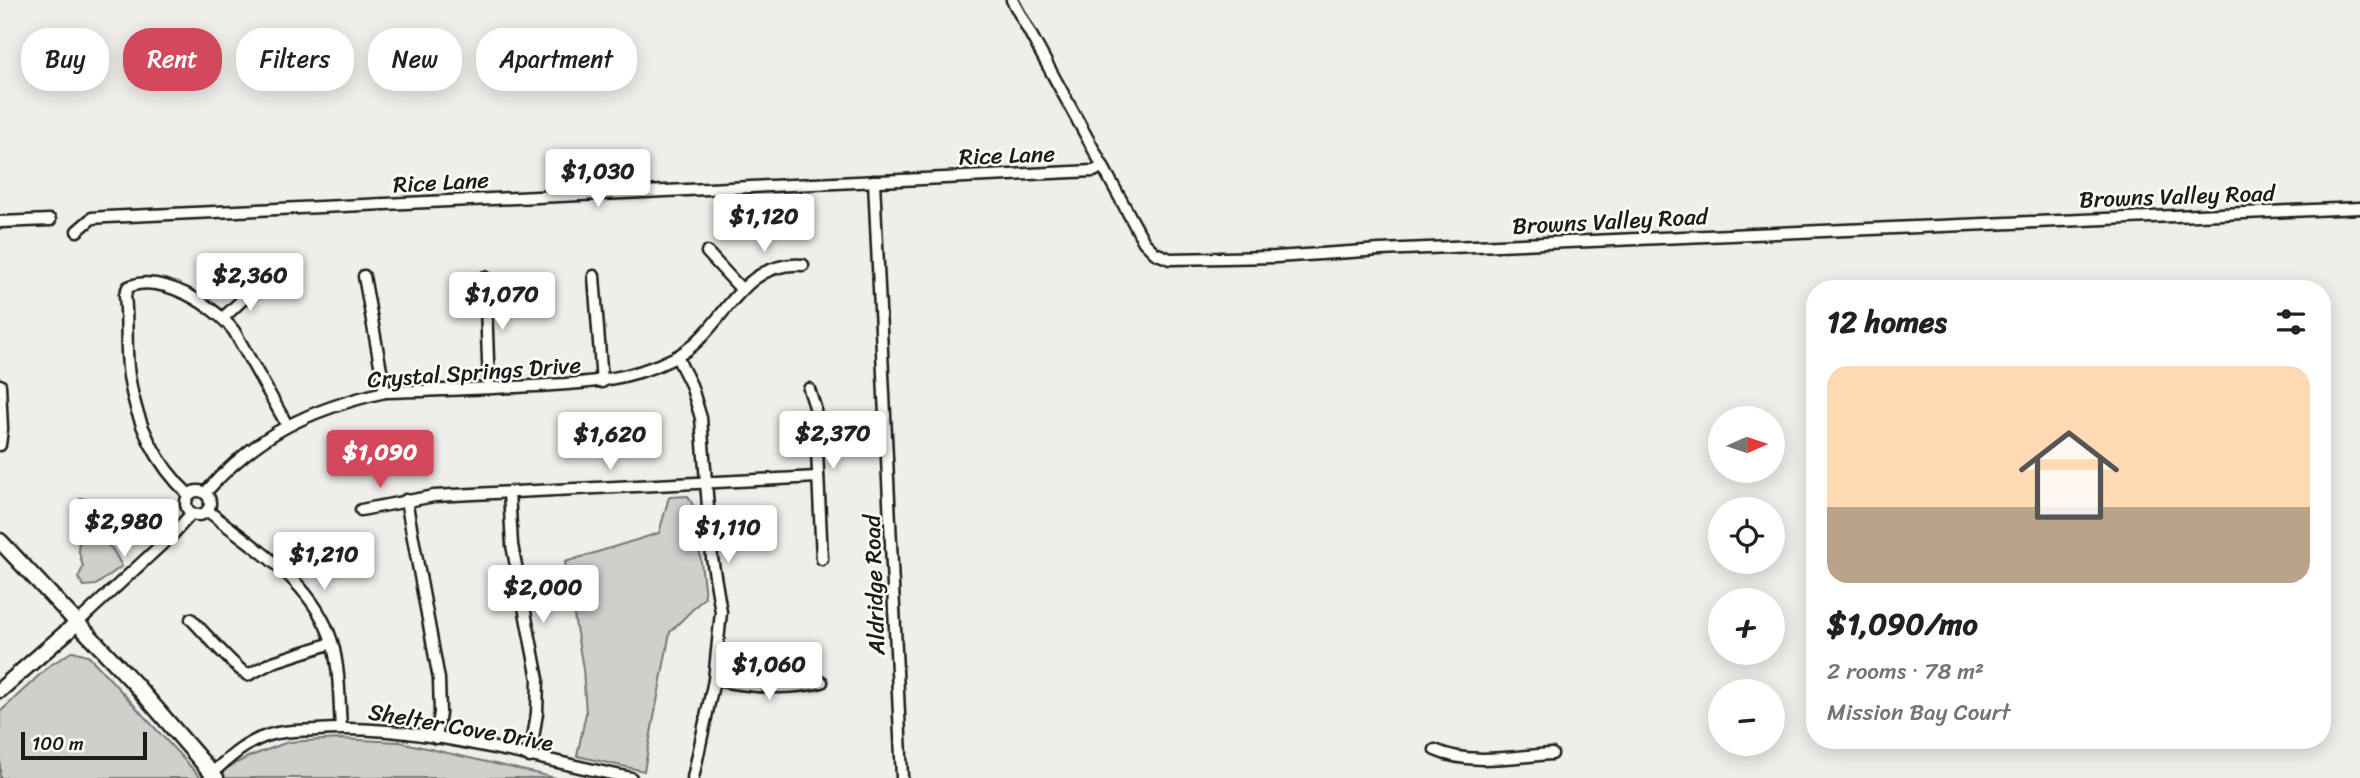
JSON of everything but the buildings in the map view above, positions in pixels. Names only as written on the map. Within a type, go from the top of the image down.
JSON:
[{"type":"street","name":"Browns Valley Road","points":[[1012,0],[1144,242],[1155,253],[1179,260],[2360,208]]},
{"type":"street","name":"Rice Lane","points":[[77,230],[92,218],[118,216],[1094,171],[1103,166]]},
{"type":"street","name":"Aldridge Road","points":[[874,181],[902,778]]},
{"type":"street","points":[[0,222],[50,220]]},
{"type":"street","points":[[706,252],[743,290]]},
{"type":"street","name":"Crystal Springs Drive","points":[[205,493],[243,455],[287,425],[321,410],[385,393],[602,382],[623,378],[677,357],[717,320],[743,290],[768,269],[783,264],[803,265]]},
{"type":"street","points":[[364,276],[385,393]]},
{"type":"street","points":[[594,276],[602,382]]},
{"type":"street","points":[[485,277],[489,388]]},
{"type":"street","points":[[189,495],[164,470],[144,432],[135,406],[129,375],[125,295],[128,287],[135,284],[177,290],[200,300],[224,317],[287,425]]},
{"type":"street","points":[[224,317],[256,287]]},
{"type":"street","points":[[677,357],[691,385],[701,418],[712,558],[721,612],[714,680],[693,778]]},
{"type":"street","points":[[0,385],[0,445]]},
{"type":"street","points":[[809,389],[815,407],[822,559]]},
{"type":"street","points":[[361,510],[406,500],[509,492],[818,477]]},
{"type":"street","points":[[197,491],[205,493],[211,503],[208,511],[202,515],[191,514],[186,503],[189,495],[197,491]]},
{"type":"street","points":[[509,492],[512,544],[538,679],[537,713],[530,757]]},
{"type":"street","points":[[406,500],[439,679],[440,713],[436,738]]},
{"type":"street","points":[[208,511],[301,585],[322,617],[332,643],[338,673],[341,728]]},
{"type":"street","points":[[0,690],[77,623],[191,514]]},
{"type":"street","points":[[0,541],[135,684],[214,775]]},
{"type":"street","points":[[191,619],[228,654],[239,672],[248,675],[273,662],[332,643]]},
{"type":"street","points":[[714,680],[757,688],[822,682]]},
{"type":"street","name":"Shelter Cove Drive","points":[[214,775],[244,746],[270,735],[341,728],[436,738],[631,778]]},
{"type":"street","points":[[1435,750],[1449,757],[1469,759],[1552,754]]},
{"type":"shaded area","points":[[688,496],[695,509],[705,597],[670,632],[644,771],[577,756],[586,713],[583,669],[565,562],[659,533],[669,497]]},
{"type":"shaded area","points":[[81,498],[89,500],[96,533],[113,550],[122,566],[96,585],[84,586],[78,578],[83,567],[78,548],[83,526],[76,505]]},
{"type":"shaded area","points":[[73,651],[87,655],[201,778],[0,778],[0,712],[49,666]]},
{"type":"shaded area","points":[[340,739],[400,742],[556,778],[208,778],[248,757],[288,742]]}]
